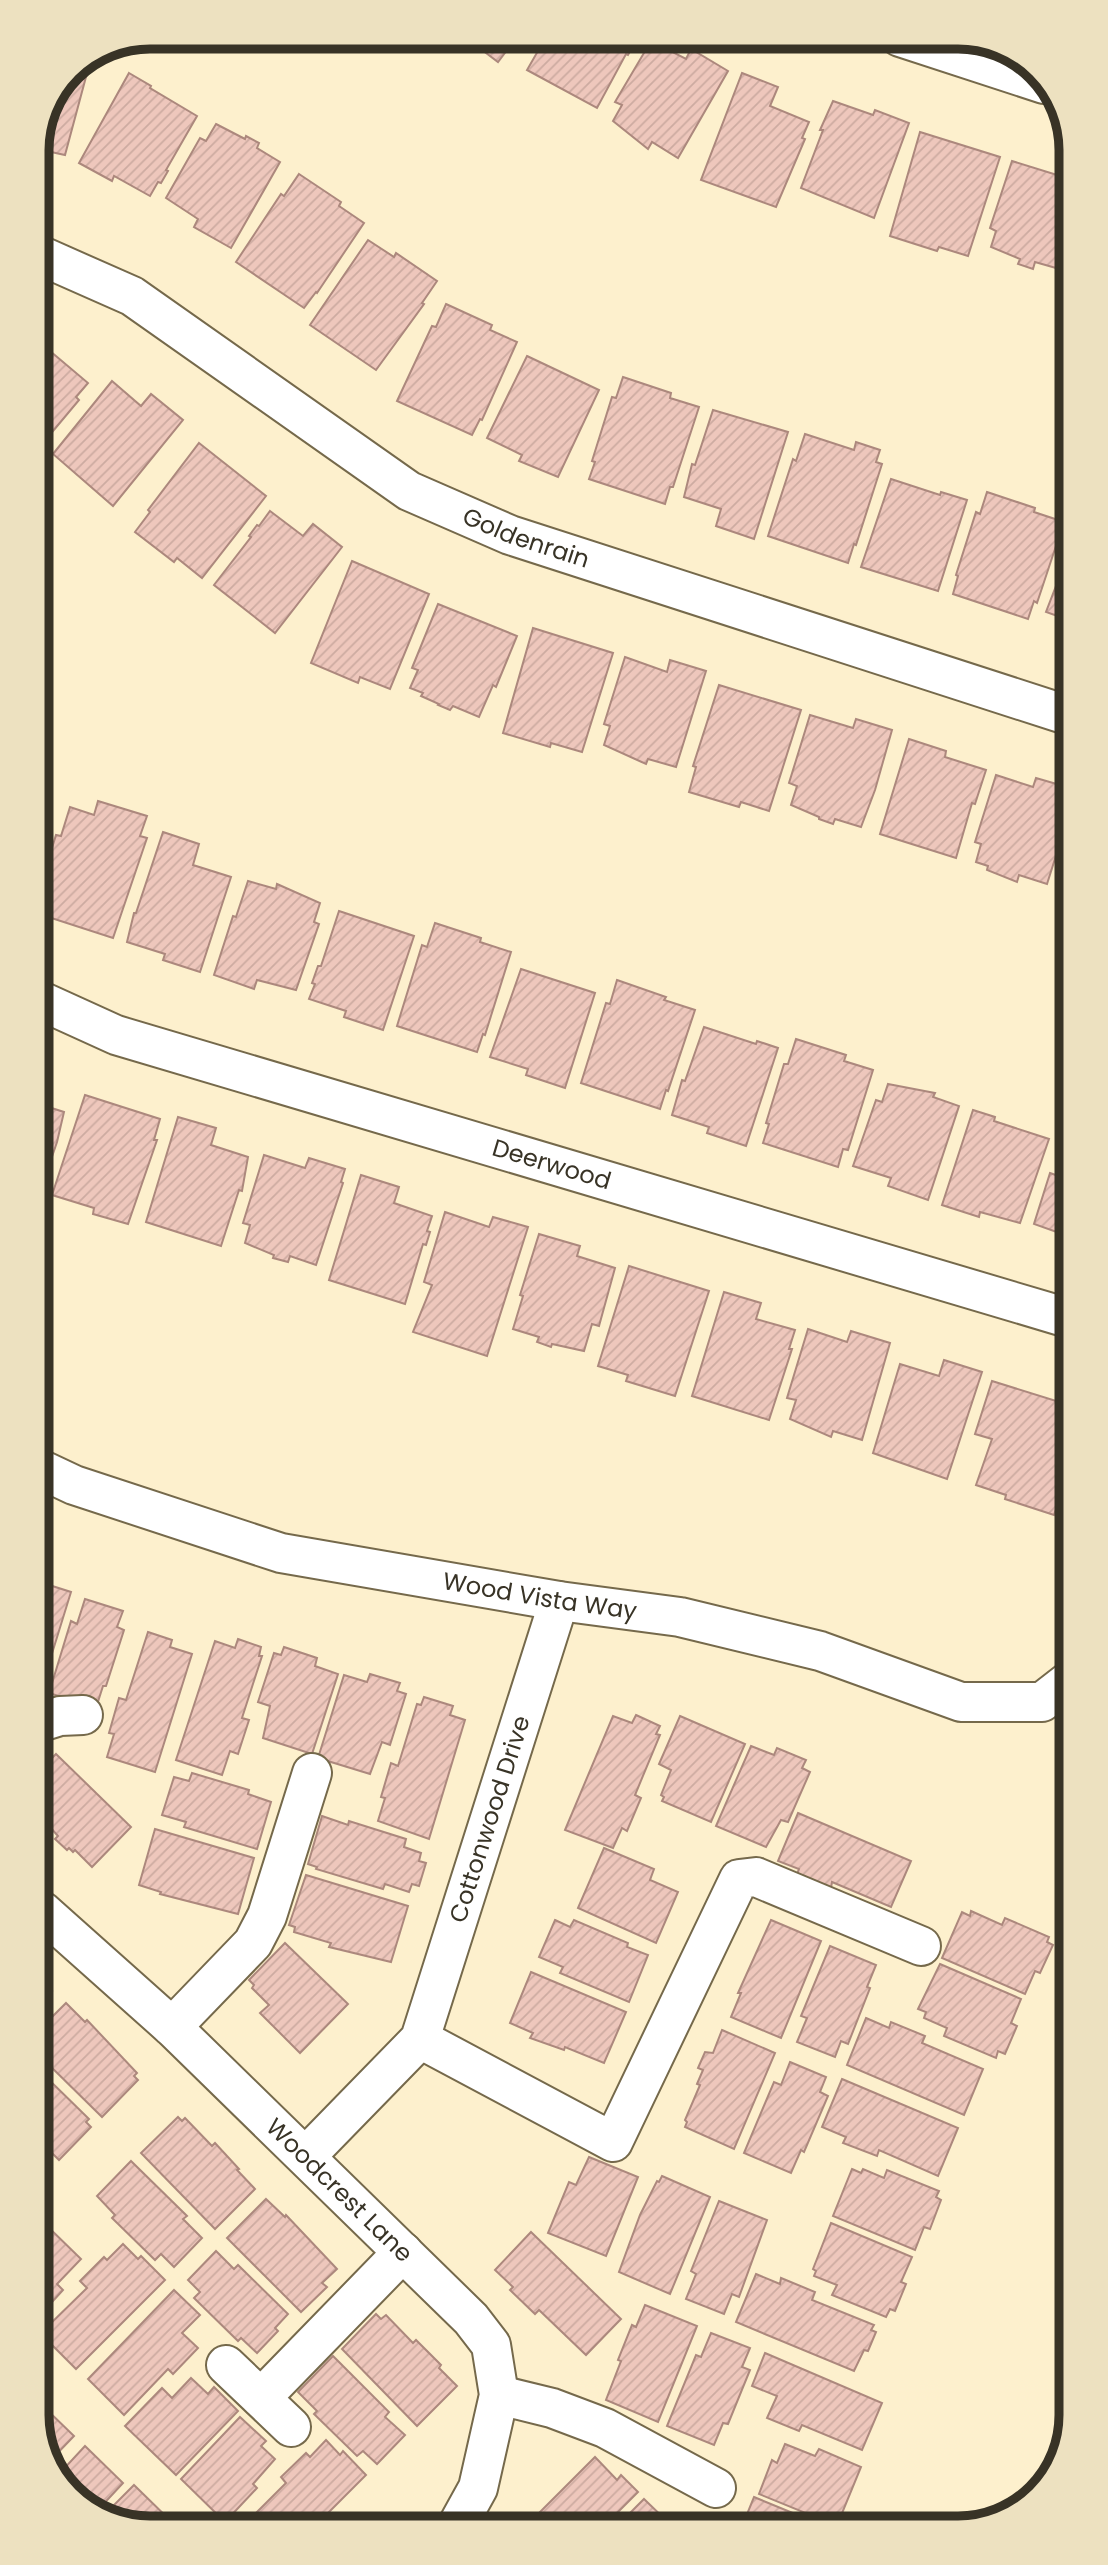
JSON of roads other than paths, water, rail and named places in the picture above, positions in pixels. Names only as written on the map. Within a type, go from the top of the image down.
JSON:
[{"type":"street","points":[[937,49],[1030,79]]},
{"type":"street","name":"Goldenrain","points":[[49,259],[132,296],[409,491],[510,535],[1059,712]]},
{"type":"street","name":"Deerwood","points":[[49,1004],[117,1035],[1059,1315]]},
{"type":"street","name":"Wood Vista Way","points":[[49,1473],[74,1485],[281,1553],[559,1601],[680,1617],[820,1651],[961,1702],[1056,1691]]},
{"type":"street","name":"Cottonwood Drive","points":[[306,2156],[420,2039],[559,1601]]},
{"type":"street","points":[[49,1719],[83,1715]]},
{"type":"street","points":[[172,2027],[253,1943],[267,1916],[312,1773]]},
{"type":"street","points":[[420,2039],[613,2142],[739,1879],[756,1877],[921,1946]]},
{"type":"street","name":"Woodcrest Lane","points":[[49,1918],[172,2027],[306,2156],[471,2319],[491,2345],[499,2395],[478,2488],[463,2516]]},
{"type":"street","points":[[261,2398],[403,2252]]},
{"type":"street","points":[[226,2365],[291,2427]]},
{"type":"street","points":[[499,2395],[552,2408],[604,2428],[716,2487]]}]
